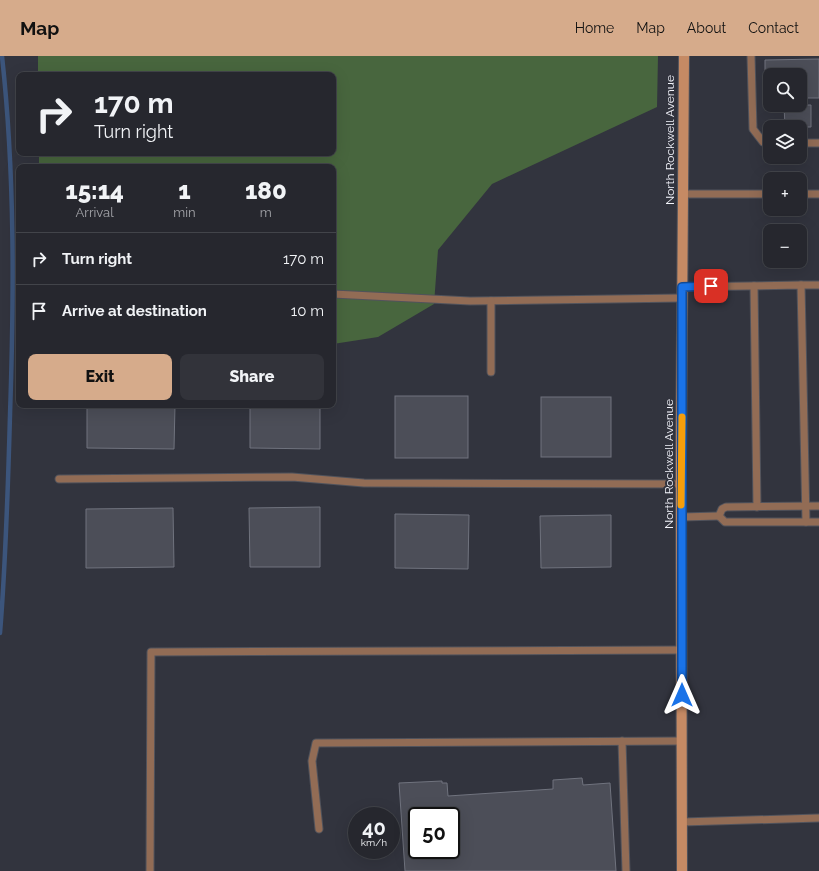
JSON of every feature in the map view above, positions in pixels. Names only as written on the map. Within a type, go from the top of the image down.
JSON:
[{"type":"main road","name":"North Rockwell Avenue","points":[[682,871],[681,484],[684,56]]},
{"type":"lane","points":[[751,56],[753,129],[763,142]]},
{"type":"lane","points":[[807,143],[819,143]]},
{"type":"lane","points":[[683,194],[763,194]]},
{"type":"lane","points":[[807,194],[819,194]]},
{"type":"lane","points":[[801,285],[806,522]]},
{"type":"lane","points":[[682,287],[819,285]]},
{"type":"lane","points":[[754,286],[757,507]]},
{"type":"lane","points":[[336,294],[491,300],[682,298]]},
{"type":"lane","points":[[490,372],[491,300]]},
{"type":"lane","points":[[59,479],[292,477],[364,483],[681,484]]},
{"type":"lane","points":[[719,516],[722,509],[726,507],[819,506]]},
{"type":"lane","points":[[682,517],[719,516],[725,522],[819,522]]},
{"type":"lane","points":[[150,871],[151,652],[682,650]]},
{"type":"lane","points":[[622,741],[626,871]]},
{"type":"lane","points":[[319,829],[312,761],[316,743],[682,741]]},
{"type":"lane","points":[[682,822],[819,818]]},
{"type":"green space","points":[[38,56],[658,56],[657,107],[492,184],[438,250],[434,304],[378,337],[336,344],[336,164],[39,164],[39,156],[336,156],[336,72],[38,72]]},
{"type":"building","points":[[819,59],[819,98],[807,98],[807,68],[765,68],[765,60]]},
{"type":"building","points":[[807,105],[811,105],[811,127],[807,127],[807,120],[785,120],[784,112],[807,112]]},
{"type":"building","points":[[395,396],[468,396],[468,458],[395,458]]},
{"type":"building","points":[[541,397],[611,397],[611,457],[541,457]]},
{"type":"building","points":[[87,408],[175,408],[174,449],[87,448]]},
{"type":"building","points":[[250,408],[320,408],[320,449],[250,448]]},
{"type":"building","points":[[320,507],[320,567],[250,567],[249,508]]},
{"type":"building","points":[[173,508],[174,567],[86,568],[86,509]]},
{"type":"building","points":[[395,514],[469,515],[468,569],[395,568]]},
{"type":"building","points":[[611,515],[611,567],[541,568],[540,516]]},
{"type":"building","points":[[582,778],[583,785],[610,783],[616,871],[405,871],[399,783],[442,781],[442,783],[447,783],[448,796],[553,789],[553,780]]},
{"type":"waterway","points":[[0,633],[8,497],[13,280],[9,146],[2,56]]},
{"type":"slow traffic","points":[[681,505],[682,417]]},
{"type":"route","points":[[682,695],[682,287],[711,286]]}]
